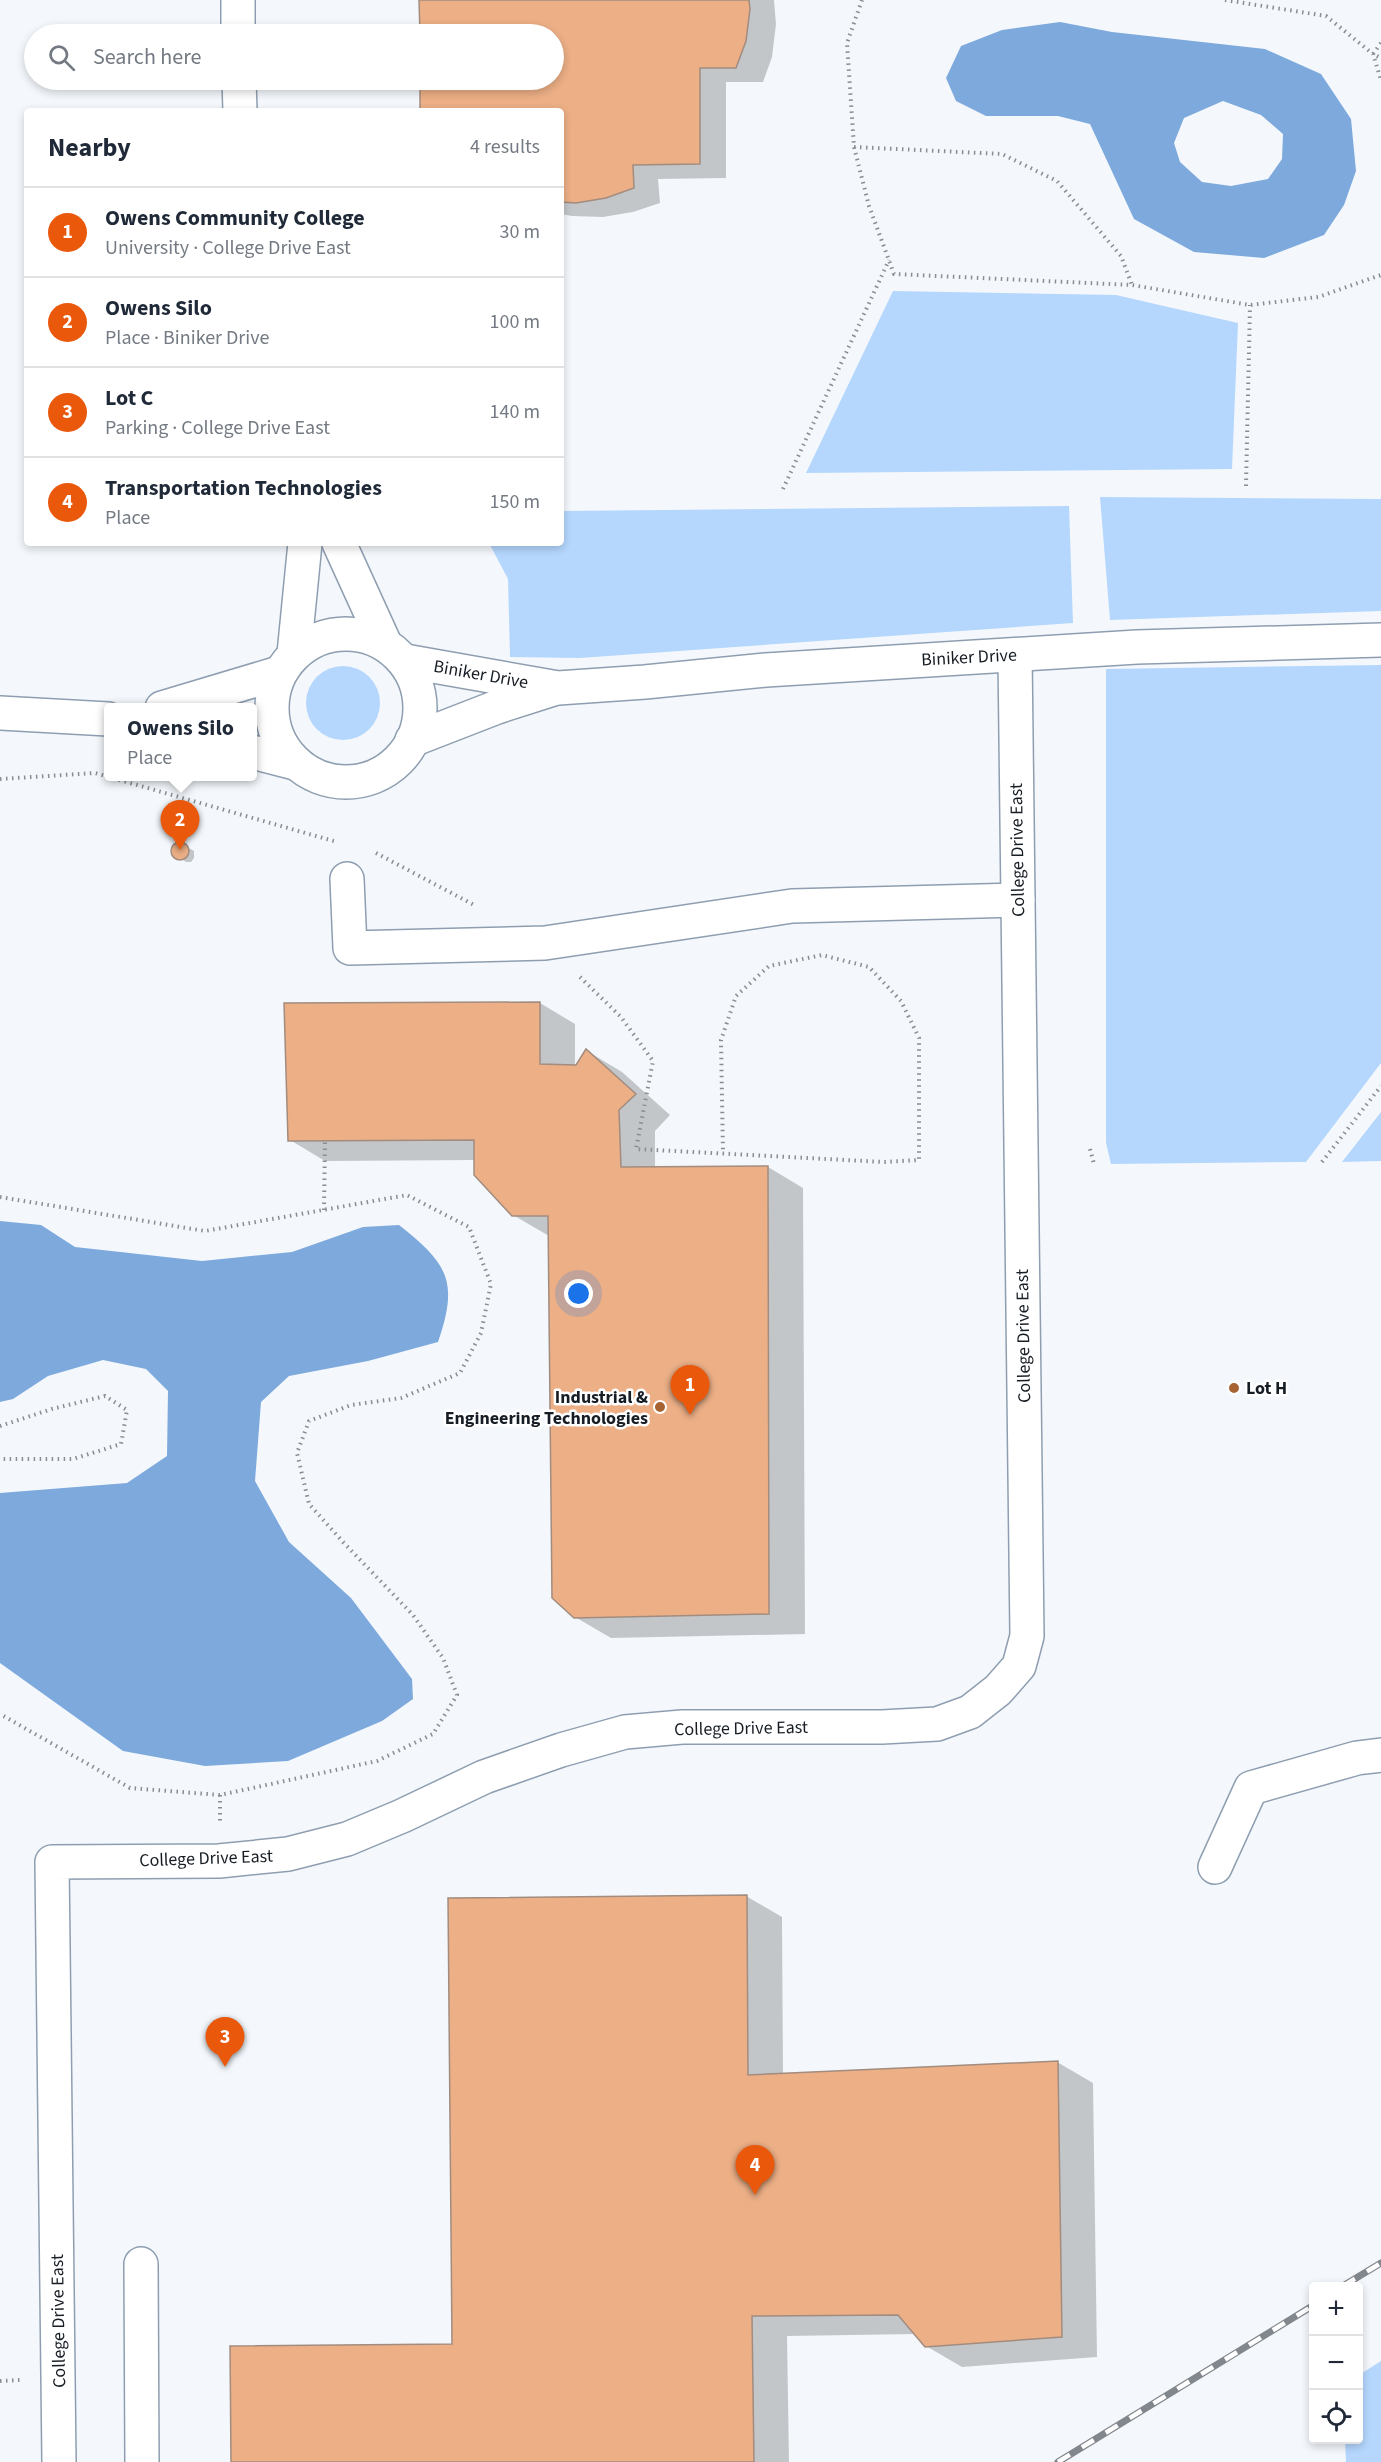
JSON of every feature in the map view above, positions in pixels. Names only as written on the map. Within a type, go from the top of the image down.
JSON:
[{"type":"street","points":[[238,0],[238,24]]},
{"type":"street","points":[[239,90],[240,108]]},
{"type":"street","points":[[295,763],[280,744],[272,725],[271,696],[286,664],[305,546]]},
{"type":"street","points":[[257,753],[295,763],[316,776],[340,782],[365,780],[388,770],[406,753],[417,732],[421,707],[417,682],[395,652],[341,546]]},
{"type":"street","points":[[176,703],[286,664],[314,640],[337,633],[362,634],[395,652]]},
{"type":"street","name":"Biniker Drive","points":[[412,741],[497,707],[558,688],[766,670],[1015,654],[1160,646],[1381,640]]},
{"type":"street","name":"Biniker Drive","points":[[395,652],[558,688]]},
{"type":"street","name":"College Drive East","points":[[59,2462],[52,1862],[219,1861],[288,1854],[346,1839],[402,1816],[484,1777],[561,1750],[625,1732],[682,1727],[882,1727],[937,1724],[970,1712],[998,1690],[1019,1666],[1027,1636],[1015,654]]},
{"type":"street","points":[[0,712],[104,719]]},
{"type":"street","points":[[347,879],[350,948],[545,943],[792,906],[1018,900]]},
{"type":"street","points":[[1215,1867],[1251,1788],[1358,1758],[1381,1755]]},
{"type":"street","points":[[141,2264],[141,2462]]},
{"type":"path","points":[[862,0],[847,43],[854,147],[868,206],[894,274],[1132,285],[1250,305],[1318,297],[1381,275]]},
{"type":"path","points":[[1226,0],[1326,16],[1381,58]]},
{"type":"path","points":[[1373,54],[1381,43]]},
{"type":"path","points":[[1373,54],[1381,80]]},
{"type":"path","points":[[854,147],[1002,154],[1048,176],[1057,181],[1121,256],[1132,285]]},
{"type":"path","points":[[783,489],[889,259]]},
{"type":"path","points":[[1246,486],[1250,305]]},
{"type":"path","points":[[822,955],[868,967],[901,1001],[919,1038],[919,1160],[884,1162],[723,1154],[721,1040],[736,996],[769,966],[822,955]]},
{"type":"path","points":[[1322,1162],[1381,1086]]},
{"type":"path","points":[[324,1210],[325,1141]]},
{"type":"path","points":[[1090,1149],[1094,1164]]},
{"type":"path","points":[[0,1197],[205,1231],[406,1195],[469,1227],[491,1284],[481,1333],[460,1373],[401,1398],[351,1405],[309,1421],[297,1453],[309,1504],[413,1615],[443,1659],[457,1695],[434,1734],[376,1761],[219,1795],[130,1788],[0,1714]]},
{"type":"path","points":[[0,1426],[52,1409],[105,1396],[127,1410],[121,1444],[73,1459],[0,1459]]},
{"type":"shaded area","points":[[1060,22],[1112,32],[1265,49],[1321,74],[1351,119],[1356,171],[1344,205],[1324,235],[1264,258],[1194,252],[1134,219],[1090,124],[1058,116],[986,116],[956,101],[946,78],[961,46],[1002,30]],"holes":[[[1223,101],[1261,115],[1283,134],[1282,159],[1268,179],[1231,186],[1202,182],[1180,162],[1174,143],[1184,118]]]},
{"type":"shaded area","points":[[893,291],[1116,295],[1238,323],[1232,469],[806,473]]},
{"type":"shaded area","points":[[1100,497],[1381,499],[1381,611],[1110,620]]},
{"type":"shaded area","points":[[1069,506],[1073,623],[580,658],[510,657],[508,579],[491,546],[564,546],[564,511]]},
{"type":"shaded area","points":[[1381,665],[1381,1063],[1306,1162],[1111,1164],[1106,1143],[1106,669]]},
{"type":"shaded area","points":[[343,666],[364,672],[374,682],[380,703],[374,724],[364,734],[343,740],[322,734],[312,724],[306,703],[312,682],[322,672]]},
{"type":"shaded area","points":[[1381,1112],[1381,1161],[1342,1162]]},
{"type":"shaded area","points":[[0,1221],[41,1225],[75,1247],[202,1261],[292,1252],[363,1227],[399,1225],[429,1251],[445,1275],[448,1288],[448,1303],[438,1342],[368,1361],[289,1376],[261,1402],[255,1481],[289,1542],[351,1598],[412,1679],[413,1699],[382,1721],[288,1761],[205,1766],[123,1751],[0,1663],[0,1493],[127,1483],[167,1456],[168,1391],[146,1369],[103,1360],[48,1376],[13,1399],[0,1402]]},
{"type":"shaded area","points":[[1381,2361],[1381,2462],[1346,2462],[1345,2444],[1363,2444],[1363,2372]]},
{"type":"building","points":[[419,0],[749,0],[750,9],[746,41],[736,68],[700,68],[700,164],[633,165],[634,188],[606,198],[576,203],[564,202],[564,108],[420,108],[420,90],[564,90],[564,24],[420,24]]},
{"type":"building","points":[[180,842],[186,845],[189,851],[186,857],[180,860],[174,857],[171,851],[174,845]]},
{"type":"building","name":"Industrial & Engineering Technologies","points":[[540,1002],[540,1064],[576,1065],[586,1049],[636,1094],[619,1110],[621,1167],[768,1166],[769,1614],[574,1618],[552,1598],[548,1216],[512,1216],[474,1175],[474,1140],[288,1141],[284,1003]]},
{"type":"building","points":[[747,1895],[748,2075],[1058,2061],[1062,2337],[925,2347],[898,2315],[752,2316],[754,2462],[231,2462],[230,2346],[452,2344],[448,1898]]},
{"type":"railway","points":[[1350,2282],[1381,2263]]},
{"type":"railway","points":[[1058,2462],[1309,2308]]},
{"type":"place","name":"Owens Silo","points":[[180,850]]},
{"type":"place","name":"Lot H","points":[[1234,1388]]},
{"type":"place","name":"Industrial & Engineering Technologies","points":[[660,1407]]},
{"type":"place","name":"Owens Community College","points":[[690,1415]]},
{"type":"place","name":"Lot C","points":[[225,2067]]},
{"type":"place","name":"Transportation Technologies","points":[[755,2195]]}]
